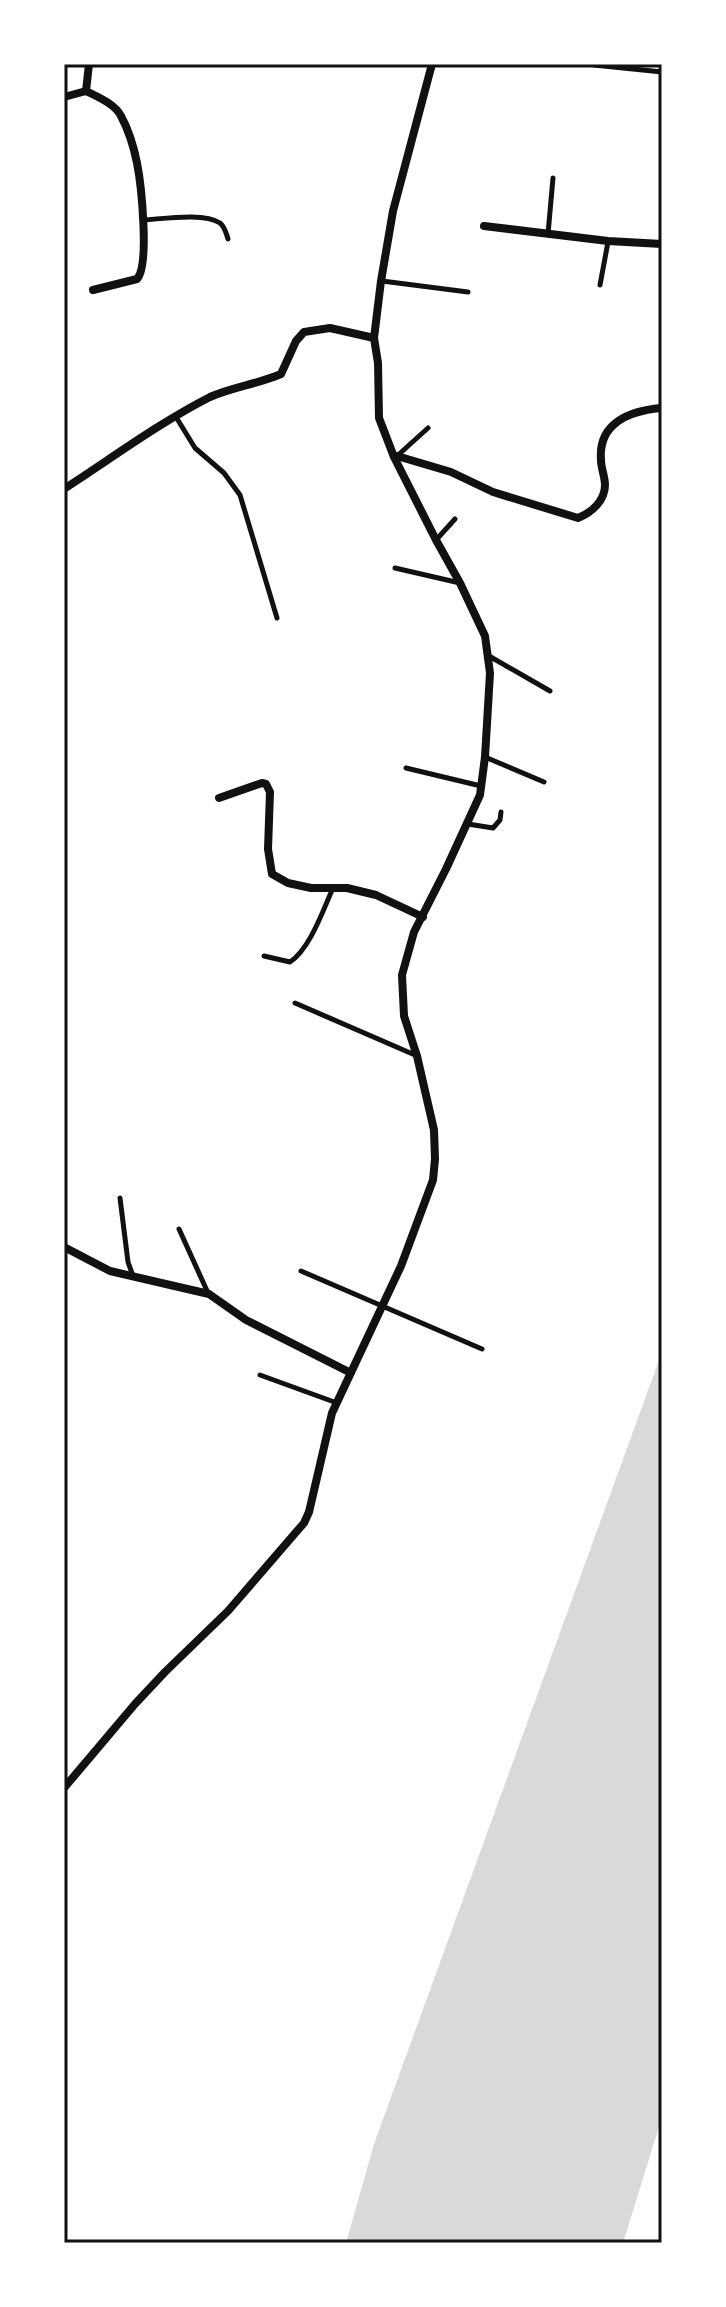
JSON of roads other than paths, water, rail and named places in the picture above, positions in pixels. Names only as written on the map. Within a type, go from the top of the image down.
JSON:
[{"type":"street","points":[[86,91],[89,64]]},
{"type":"street","points":[[64,1788],[135,1704],[228,1611],[304,1523],[332,1413],[401,1266],[433,1180],[434,1130],[404,1016],[402,975],[414,932],[480,795],[490,673],[485,636],[395,457],[379,418],[378,363],[374,338],[393,211],[432,64]]},
{"type":"street","points":[[64,97],[86,91],[120,112],[137,161],[142,197],[144,261],[141,275],[137,279],[93,290]]},
{"type":"street","points":[[484,226],[608,241],[662,244]]},
{"type":"street","points":[[64,489],[152,431],[213,396],[261,383],[281,374],[296,341],[304,332],[330,328],[374,338]]},
{"type":"street","points":[[395,457],[451,472],[493,492],[578,518],[593,509],[602,498],[605,486],[600,457],[605,433],[612,424],[631,414],[661,408]]},
{"type":"street","points":[[219,798],[266,784],[270,792],[268,849],[272,874],[300,886],[347,888],[376,895],[423,917]]},
{"type":"street","points":[[64,1247],[110,1271],[209,1294],[246,1320],[351,1373]]},
{"type":"lane","points":[[594,65],[662,72]]},
{"type":"lane","points":[[548,234],[553,178]]},
{"type":"lane","points":[[142,220],[208,217],[221,223],[228,239]]},
{"type":"lane","points":[[600,285],[608,241]]},
{"type":"lane","points":[[381,281],[468,292]]},
{"type":"lane","points":[[176,417],[195,448],[224,473],[240,495],[277,618]]},
{"type":"lane","points":[[395,457],[428,428]]},
{"type":"lane","points":[[436,540],[455,519]]},
{"type":"lane","points":[[395,568],[460,583]]},
{"type":"lane","points":[[488,656],[550,691]]},
{"type":"lane","points":[[485,757],[544,782]]},
{"type":"lane","points":[[406,768],[481,786]]},
{"type":"lane","points":[[468,824],[493,828],[500,820],[501,812]]},
{"type":"lane","points":[[264,956],[290,962],[299,956],[333,888]]},
{"type":"lane","points":[[295,1003],[417,1056]]},
{"type":"lane","points":[[120,1198],[128,1262],[133,1276]]},
{"type":"lane","points":[[179,1229],[209,1294]]},
{"type":"lane","points":[[301,1271],[482,1349]]},
{"type":"lane","points":[[260,1375],[337,1403]]}]
